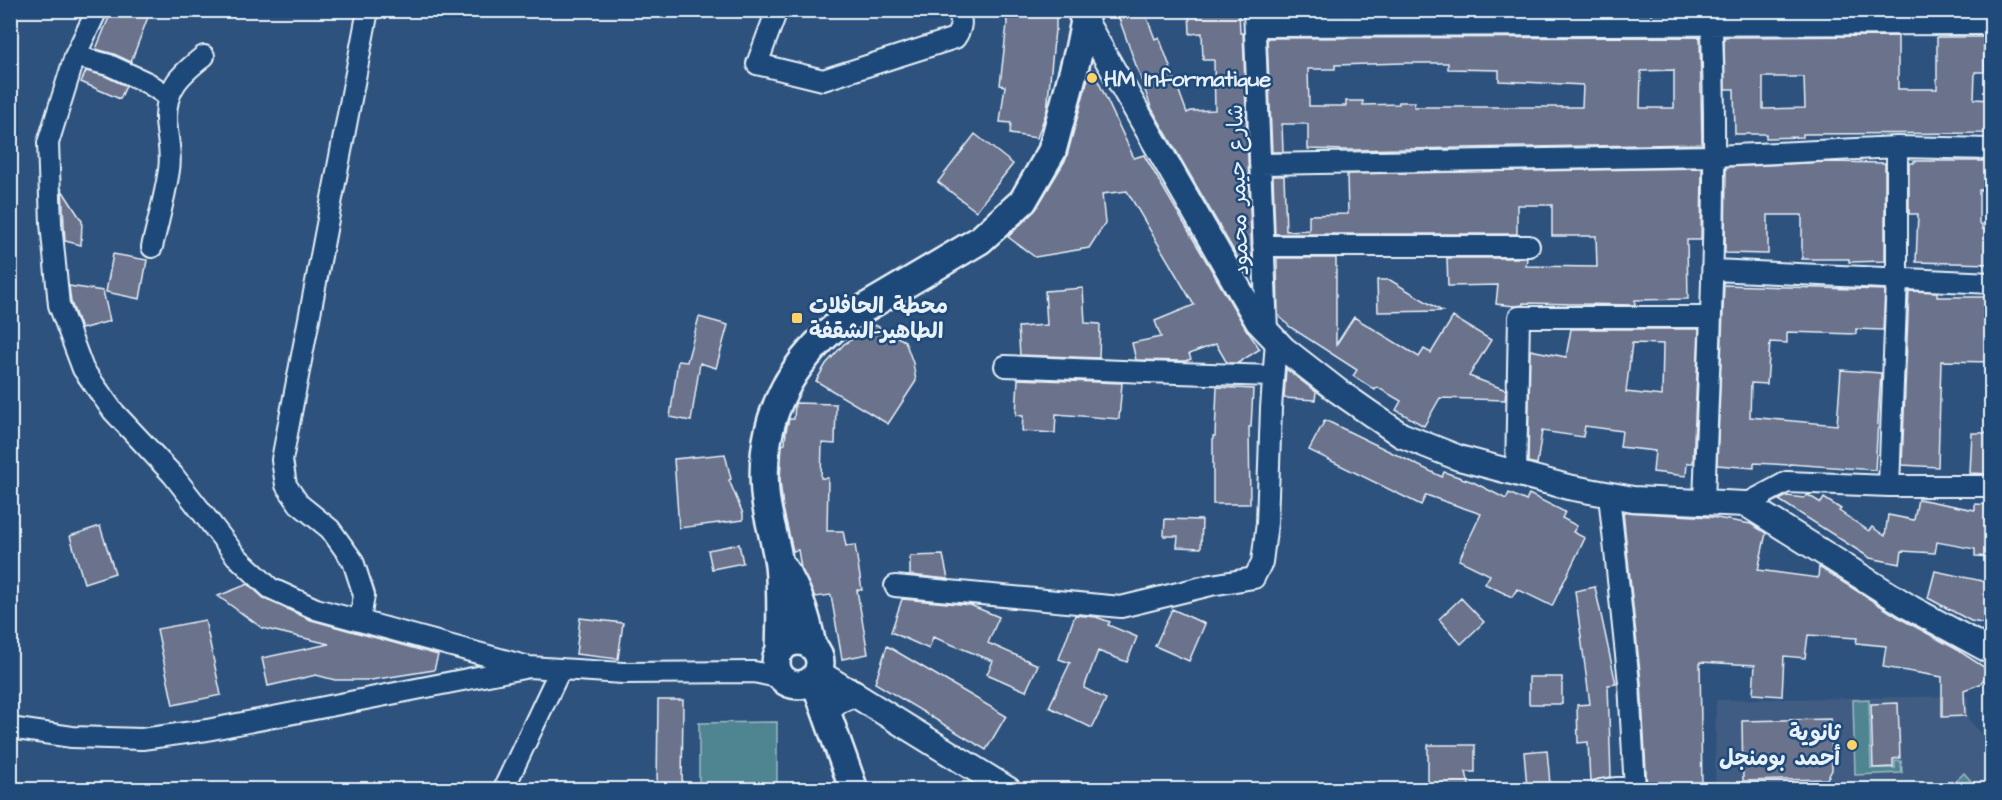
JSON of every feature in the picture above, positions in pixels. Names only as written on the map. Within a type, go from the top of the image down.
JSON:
[{"type":"main road","points":[[836,789],[818,732],[794,670],[781,615],[778,561],[765,494],[767,441],[772,418],[792,374],[814,346],[841,322],[980,240],[1023,201],[1052,151],[1080,50],[1083,16]]},
{"type":"main road","points":[[778,561],[797,593],[812,646],[819,658],[794,670]]},
{"type":"main road","points":[[794,670],[826,709],[854,789]]},
{"type":"main road","points":[[826,709],[838,699],[852,693]]},
{"type":"street","points":[[96,10],[75,56],[48,143],[51,223],[58,305],[83,369],[113,411],[173,475],[236,556],[270,588],[316,609],[529,667],[622,673],[794,670],[852,693],[1009,789]]},
{"type":"street","points":[[360,621],[363,595],[353,561],[330,529],[299,504],[292,495],[286,485],[282,460],[368,10]]},
{"type":"street","points":[[777,10],[757,64],[823,80],[955,38],[962,22],[959,10]]},
{"type":"street","points":[[1083,16],[1258,322],[1271,336],[1338,392],[1401,435],[1459,458],[1516,474],[1568,487],[1633,499],[1746,504],[1911,608],[1992,652]]},
{"type":"street","points":[[1704,502],[1714,270],[1711,17]]},
{"type":"street","points":[[1254,18],[1711,17],[1992,24]]},
{"type":"street","name":"شارع حيمر محمود","points":[[895,586],[1121,607],[1211,585],[1254,578],[1262,562],[1267,523],[1273,376],[1263,246],[1254,18]]},
{"type":"street","points":[[75,56],[109,65],[148,83],[169,97]]},
{"type":"street","points":[[152,247],[169,169],[170,149],[166,119],[169,97],[176,81],[204,56]]},
{"type":"street","points":[[1888,486],[1898,278],[1897,147]]},
{"type":"street","points":[[1260,164],[1714,156],[1897,147],[1992,149]]},
{"type":"street","points":[[1263,246],[1529,246]]},
{"type":"street","points":[[1714,270],[1992,283]]},
{"type":"street","points":[[1516,474],[1519,317],[1711,317]]},
{"type":"street","points":[[1005,366],[1273,376]]},
{"type":"street","points":[[1746,504],[1787,482],[1888,486],[1992,486]]},
{"type":"street","points":[[1601,789],[1634,788],[1629,683],[1609,495]]},
{"type":"street","points":[[10,728],[72,737],[142,739],[218,728],[529,667]]},
{"type":"street","points":[[503,789],[560,670]]},
{"type":"shaded area","name":"ثانوية أحمد بومنجل","points":[[1968,696],[1968,718],[1991,747],[1991,773],[1979,789],[1715,790],[1716,700]]},
{"type":"green space","points":[[1869,699],[1871,768],[1895,768],[1895,761],[1901,761],[1902,773],[1855,775],[1853,700]]},
{"type":"green space","points":[[777,722],[777,789],[699,789],[699,723]]},
{"type":"green space","points":[[1964,773],[1976,789],[1948,789]]},
{"type":"building","points":[[112,10],[133,10],[148,17],[131,62],[96,49]]},
{"type":"building","points":[[1006,10],[1056,10],[1047,110],[1037,138],[1010,134],[1011,123],[1000,122],[1005,86],[1000,85],[1007,24]]},
{"type":"building","points":[[1116,10],[1144,10],[1155,39],[1159,37],[1187,113],[1215,110],[1214,60],[1203,60],[1202,33],[1190,34],[1189,10],[1239,10],[1240,33],[1243,33],[1252,259],[1242,265],[1151,107]]},
{"type":"building","points":[[1266,10],[1355,10],[1355,14],[1266,14]]},
{"type":"building","points":[[1473,10],[1665,10],[1665,13],[1473,13]]},
{"type":"building","points":[[1723,10],[1898,10],[1898,12],[1723,13]]},
{"type":"building","points":[[1898,36],[1898,89],[1937,89],[1937,37],[1984,37],[1984,72],[1975,72],[1974,99],[1992,100],[1992,133],[1803,134],[1803,137],[1766,138],[1766,134],[1735,134],[1734,89],[1725,89],[1724,37]],"holes":[[[1763,77],[1804,77],[1805,108],[1763,109]]]},
{"type":"building","points":[[1700,37],[1702,144],[1308,149],[1308,124],[1282,124],[1283,152],[1272,152],[1267,38]],"holes":[[[1448,63],[1448,69],[1499,70],[1499,81],[1583,85],[1582,107],[1414,107],[1415,102],[1363,105],[1363,101],[1346,101],[1346,106],[1309,106],[1308,69],[1335,69],[1335,65]],[[1674,70],[1674,108],[1640,108],[1641,71]]]},
{"type":"building","points":[[1093,70],[1134,158],[1144,155],[1260,349],[1238,363],[1227,363],[1216,344],[1189,354],[1191,359],[1185,361],[1136,360],[1132,343],[1161,337],[1155,321],[1194,305],[1127,191],[1102,194],[1105,223],[1089,248],[1035,257],[1008,237],[1036,209],[1066,159],[1090,71]]},
{"type":"building","points":[[86,71],[105,76],[126,86],[120,99],[81,82]]},
{"type":"building","points":[[975,134],[1013,164],[976,211],[938,182]]},
{"type":"building","points":[[1914,161],[1992,161],[1992,189],[1979,190],[1979,224],[1982,224],[1982,229],[1992,229],[1992,264],[1916,262],[1918,214],[1909,214],[1909,163],[1914,163]]},
{"type":"building","points":[[1828,162],[1885,163],[1885,261],[1849,262],[1849,259],[1802,259],[1802,215],[1768,215],[1768,254],[1725,253],[1726,167]]},
{"type":"building","points":[[1702,168],[1701,240],[1687,240],[1688,299],[1635,300],[1635,305],[1523,303],[1523,305],[1515,306],[1496,304],[1498,285],[1448,286],[1447,258],[1527,258],[1526,266],[1597,267],[1596,236],[1552,236],[1552,205],[1517,205],[1517,234],[1275,234],[1273,176],[1284,176],[1286,231],[1309,230],[1309,215],[1348,214],[1347,174]]},
{"type":"building","points":[[62,190],[82,221],[81,245],[65,241]]},
{"type":"building","points":[[113,254],[147,260],[140,299],[106,292]]},
{"type":"building","points":[[1277,258],[1336,258],[1336,345],[1354,317],[1419,357],[1424,349],[1431,353],[1453,317],[1491,340],[1469,376],[1506,390],[1505,400],[1440,398],[1424,426],[1396,410],[1401,401],[1377,387],[1375,390],[1353,376],[1357,370],[1290,327],[1278,315]]},
{"type":"building","points":[[1377,280],[1390,280],[1442,311],[1378,312]]},
{"type":"building","points":[[1724,285],[1885,290],[1883,330],[1856,329],[1856,334],[1787,332],[1787,343],[1770,342],[1767,384],[1751,383],[1750,417],[1837,425],[1841,370],[1881,373],[1875,470],[1790,464],[1754,463],[1754,468],[1717,465]]},
{"type":"building","points":[[69,286],[103,291],[110,321],[81,329],[71,302]]},
{"type":"building","points":[[1083,288],[1085,323],[1100,324],[1099,358],[1020,355],[1018,327],[1047,325],[1045,291]]},
{"type":"building","points":[[1909,291],[1937,292],[1937,297],[1992,297],[1992,362],[1941,361],[1938,467],[1902,465]]},
{"type":"building","points":[[699,317],[728,325],[716,368],[700,363],[691,421],[670,417],[678,361],[687,362]]},
{"type":"building","points":[[875,325],[905,341],[913,363],[916,381],[888,424],[816,381],[826,364],[844,344]]},
{"type":"building","points":[[1571,329],[1699,329],[1693,463],[1687,463],[1686,476],[1653,472],[1655,451],[1620,447],[1622,431],[1585,426],[1583,437],[1542,431],[1537,464],[1528,462],[1530,350],[1566,357]],"holes":[[[1632,343],[1663,344],[1662,396],[1626,392]]]},
{"type":"building","points":[[1286,369],[1316,392],[1315,400],[1284,398]]},
{"type":"building","points":[[1018,379],[1122,383],[1119,419],[1056,414],[1055,433],[1022,431],[1023,416],[1016,415]]},
{"type":"building","points":[[1217,387],[1253,389],[1251,427],[1249,427],[1250,504],[1213,504],[1213,436],[1215,436]]},
{"type":"building","points":[[795,403],[836,404],[835,444],[822,443],[821,478],[828,478],[827,531],[843,531],[846,546],[855,545],[862,590],[857,590],[868,654],[842,659],[831,595],[815,597],[801,568],[798,550],[793,551],[783,508],[780,480],[782,445],[785,444],[789,419],[794,419]]},
{"type":"building","points":[[1325,420],[1442,477],[1444,472],[1473,482],[1506,499],[1509,493],[1526,501],[1529,494],[1565,512],[1562,518],[1577,526],[1573,532],[1585,538],[1552,606],[1517,589],[1512,597],[1485,584],[1490,575],[1459,560],[1481,514],[1426,495],[1421,505],[1309,450]]},
{"type":"building","points":[[1972,433],[1992,433],[1992,474],[1970,473]]},
{"type":"building","points":[[725,454],[731,479],[729,480],[743,514],[743,520],[679,528],[674,459]]},
{"type":"building","points":[[1808,495],[1821,503],[1824,498],[1869,531],[1872,527],[1885,536],[1888,515],[1914,520],[1918,499],[1975,510],[1975,504],[1992,505],[1992,557],[1975,556],[1975,549],[1937,542],[1935,553],[1902,551],[1900,564],[1870,558],[1779,500],[1787,496],[1804,498]]},
{"type":"building","points":[[1623,512],[1711,517],[1751,524],[1766,533],[1758,570],[1818,578],[1819,567],[1990,671],[1980,684],[1964,690],[1965,716],[1942,717],[1942,677],[1883,667],[1886,646],[1856,643],[1857,638],[1808,635],[1805,658],[1784,656],[1782,696],[1753,694],[1755,665],[1700,662],[1702,789],[1647,789],[1641,682]]},
{"type":"building","points":[[1165,519],[1202,520],[1201,548],[1177,547],[1178,536],[1164,536]]},
{"type":"building","points":[[100,526],[115,573],[84,583],[70,536]]},
{"type":"building","points":[[739,544],[743,563],[712,569],[708,550]]},
{"type":"building","points":[[943,555],[948,579],[910,575],[910,556]]},
{"type":"building","points":[[1935,571],[1992,583],[1992,625],[1971,621],[1928,598]]},
{"type":"building","points":[[248,584],[265,599],[311,620],[438,655],[434,670],[371,680],[335,680],[316,675],[268,686],[262,658],[329,644],[262,628],[218,596]]},
{"type":"building","points":[[1595,587],[1616,684],[1608,685],[1611,777],[1590,781],[1588,742],[1578,743],[1577,705],[1590,704],[1575,591]]},
{"type":"building","points":[[1461,598],[1484,622],[1461,644],[1439,619]]},
{"type":"building","points":[[902,599],[970,605],[999,617],[988,643],[1038,665],[1026,691],[987,674],[993,661],[933,637],[929,649],[891,632]]},
{"type":"building","points":[[1172,609],[1205,624],[1189,661],[1155,646]]},
{"type":"building","points":[[1075,615],[1096,617],[1110,622],[1108,625],[1137,637],[1127,662],[1098,651],[1084,688],[1106,699],[1092,728],[1049,707],[1070,663],[1059,659]]},
{"type":"building","points":[[580,618],[623,623],[618,659],[576,654]]},
{"type":"building","points":[[205,620],[221,695],[173,705],[157,629]]},
{"type":"building","points":[[887,646],[1006,716],[986,750],[875,683]]},
{"type":"building","points":[[1529,677],[1562,677],[1562,704],[1529,704]]},
{"type":"building","points":[[658,700],[683,700],[682,789],[657,789]]},
{"type":"building","points":[[1898,703],[1900,758],[1893,759],[1893,767],[1873,768],[1871,704]]},
{"type":"building","points":[[1831,719],[1832,770],[1827,779],[1743,781],[1742,721]]},
{"type":"building","points":[[1428,745],[1475,745],[1475,772],[1466,772],[1470,789],[1428,789]]},
{"type":"building","points":[[1547,750],[1550,784],[1527,787],[1524,752]]},
{"type":"place","name":"HM Informatique","points":[[1092,78]]},
{"type":"place","name":"محطة الحافلات الطاهير-الشقفة","points":[[797,318]]},
{"type":"place","name":"ثانوية أحمد بومنجل","points":[[1852,745]]}]
